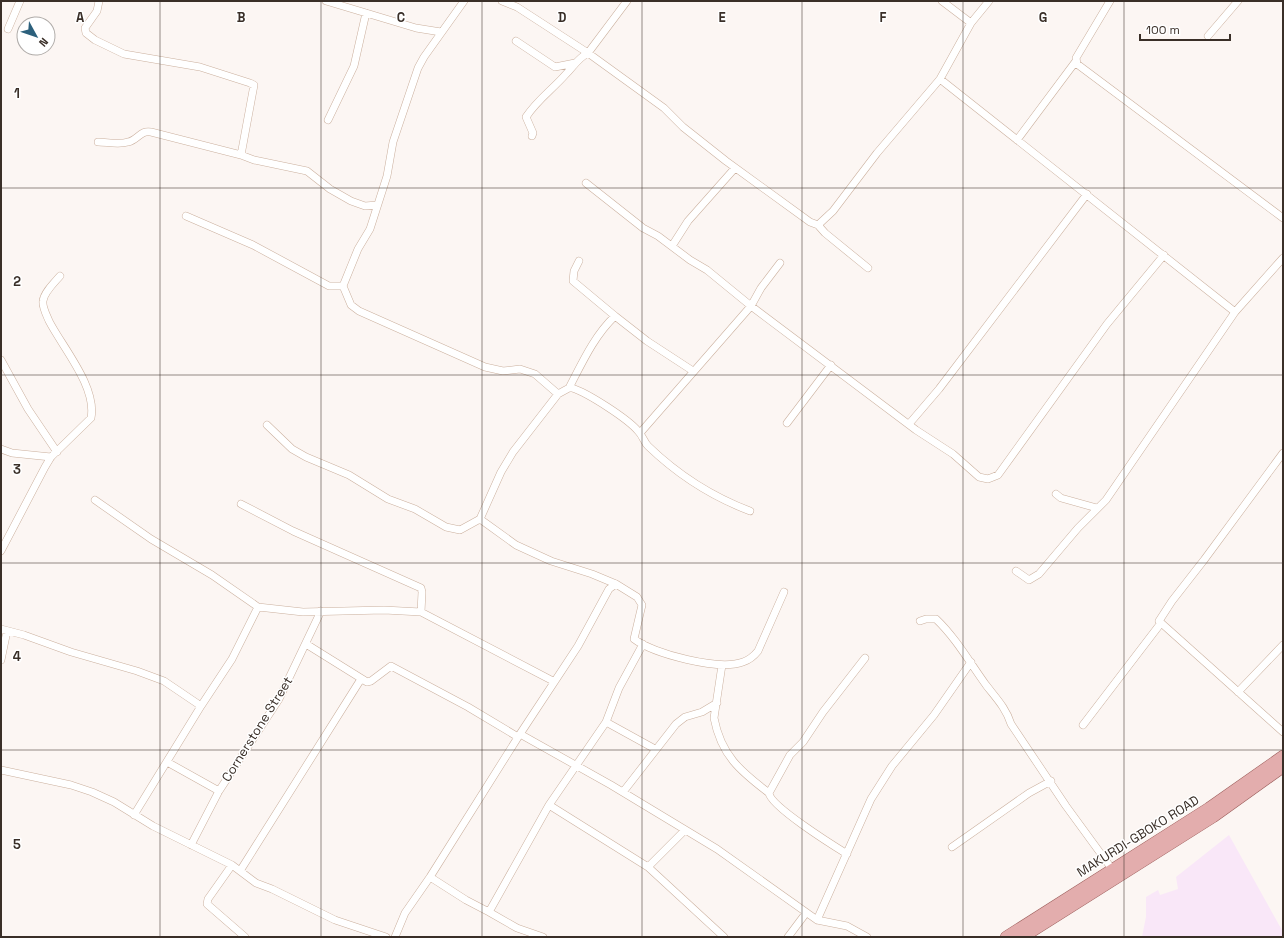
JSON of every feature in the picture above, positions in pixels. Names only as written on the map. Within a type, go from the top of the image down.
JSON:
[{"type":"main road","name":"MAKURDI-GBOKO ROAD","points":[[1006,937],[1209,808],[1283,756]]},
{"type":"main road","points":[[1023,937],[1213,817],[1283,767]]},
{"type":"street","points":[[8,29],[20,1]]},
{"type":"street","points":[[100,1],[96,11],[85,28],[86,33],[95,40],[124,54],[221,73],[250,82],[254,85],[241,155]]},
{"type":"street","points":[[326,1],[416,28],[441,32]]},
{"type":"street","points":[[464,1],[441,32],[418,68],[393,142],[387,176],[370,230],[358,249],[344,286],[351,305],[359,311],[485,367],[503,371],[520,369],[535,374],[558,394]]},
{"type":"street","points":[[502,1],[522,10],[588,53],[664,108],[683,127],[735,168],[800,216],[818,225],[825,233],[868,268]]},
{"type":"street","points":[[532,136],[533,133],[526,117],[534,105],[588,53],[627,1]]},
{"type":"street","points":[[942,1],[971,23]]},
{"type":"street","points":[[818,225],[833,210],[877,153],[940,79],[971,23],[989,1]]},
{"type":"street","points":[[1017,140],[1076,61],[1076,58],[1110,1]]},
{"type":"street","points":[[1208,36],[1238,1]]},
{"type":"street","points":[[328,120],[354,66],[366,13]]},
{"type":"street","points":[[516,41],[556,67],[576,63]]},
{"type":"street","points":[[1076,61],[1077,64],[1283,218]]},
{"type":"street","points":[[940,79],[1235,312]]},
{"type":"street","points":[[98,142],[126,143],[142,132],[148,131],[241,155],[254,160],[307,171],[351,201],[365,206],[377,205]]},
{"type":"street","points":[[672,246],[688,221],[735,168]]},
{"type":"street","points":[[586,183],[643,228],[658,236],[707,270],[751,306],[909,424],[953,454],[979,477],[988,479],[998,475],[1103,330],[1164,255]]},
{"type":"street","points":[[909,424],[930,401],[1087,194]]},
{"type":"street","points":[[365,206],[373,219]]},
{"type":"street","points":[[186,216],[253,245],[329,286],[344,286]]},
{"type":"street","points":[[1016,572],[1029,580],[1039,574],[1078,528],[1115,488],[1235,312],[1283,258]]},
{"type":"street","points":[[579,261],[574,271],[574,281],[647,341],[693,372]]},
{"type":"street","points":[[640,432],[751,306],[761,288],[780,263]]},
{"type":"street","points":[[1,551],[51,457],[90,420],[92,412],[84,377],[59,338],[43,304],[44,296],[60,276]]},
{"type":"street","points":[[267,425],[292,448],[306,457],[350,475],[388,499],[415,509],[446,527],[460,530],[480,519],[513,452],[558,394],[569,388],[586,354],[606,324],[615,316]]},
{"type":"street","points":[[1,360],[28,409],[57,452]]},
{"type":"street","points":[[787,423],[831,365]]},
{"type":"street","points":[[569,388],[580,390],[640,432],[648,446],[706,491],[727,502],[750,511]]},
{"type":"street","points":[[1,449],[12,453],[51,457]]},
{"type":"street","points":[[1283,453],[1172,601],[1159,621],[1283,732]]},
{"type":"street","points":[[1056,494],[1061,498],[1097,508]]},
{"type":"street","points":[[95,500],[150,539],[212,575],[258,607],[303,612],[384,610],[421,612],[553,682]]},
{"type":"street","points":[[241,504],[293,532],[421,588],[421,612]]},
{"type":"street","points":[[480,519],[516,545],[552,561],[604,578],[637,597],[642,602],[638,623],[633,637],[643,644],[674,657],[722,665],[743,662],[754,655],[784,592]]},
{"type":"street","points":[[604,578],[609,589]]},
{"type":"street","points":[[394,937],[405,913],[430,877],[553,682],[578,646],[609,589],[616,584]]},
{"type":"street","points":[[134,814],[201,706],[232,660],[258,607]]},
{"type":"street","name":"Cornerstone Street","points":[[191,845],[218,791],[279,699],[321,611]]},
{"type":"street","points":[[920,621],[926,619],[936,619],[948,631],[1006,710],[1011,724],[1051,781],[1066,806],[1112,869]]},
{"type":"street","points":[[1084,725],[1161,623]]},
{"type":"street","points":[[1,660],[4,630],[164,681],[201,706]]},
{"type":"street","points":[[306,644],[367,682],[372,681],[391,666],[623,792],[717,849],[817,920],[846,926],[867,937]]},
{"type":"street","points":[[489,912],[549,805],[606,722],[619,688],[643,644]]},
{"type":"street","points":[[1238,692],[1283,645]]},
{"type":"street","points":[[769,793],[790,755],[803,742],[823,712],[865,658]]},
{"type":"street","points":[[817,920],[871,799],[892,766],[934,715],[971,662]]},
{"type":"street","points":[[722,665],[714,718],[727,755],[738,768],[769,793],[772,799],[796,820],[847,854]]},
{"type":"street","points":[[240,872],[361,679]]},
{"type":"street","points":[[623,792],[655,749],[682,719],[688,715],[702,712],[717,702]]},
{"type":"street","points":[[702,712],[714,718]]},
{"type":"street","points":[[606,722],[655,749]]},
{"type":"street","points":[[167,762],[218,791]]},
{"type":"street","points":[[1,770],[71,785],[92,792],[232,866],[256,883],[272,889],[335,920],[386,937]]},
{"type":"street","points":[[952,847],[987,824],[1022,798],[1051,781]]},
{"type":"street","points":[[549,805],[648,867],[724,937]]},
{"type":"street","points":[[648,867],[685,830]]},
{"type":"street","points":[[232,866],[208,899],[207,904],[245,937]]},
{"type":"street","points":[[430,877],[466,900],[517,928],[543,937]]},
{"type":"street","points":[[788,937],[806,913]]},
{"type":"shaded area","points":[[1229,835],[1283,932],[1283,937],[1142,937],[1146,917],[1146,897],[1158,890],[1160,895],[1178,889],[1176,877]]}]
